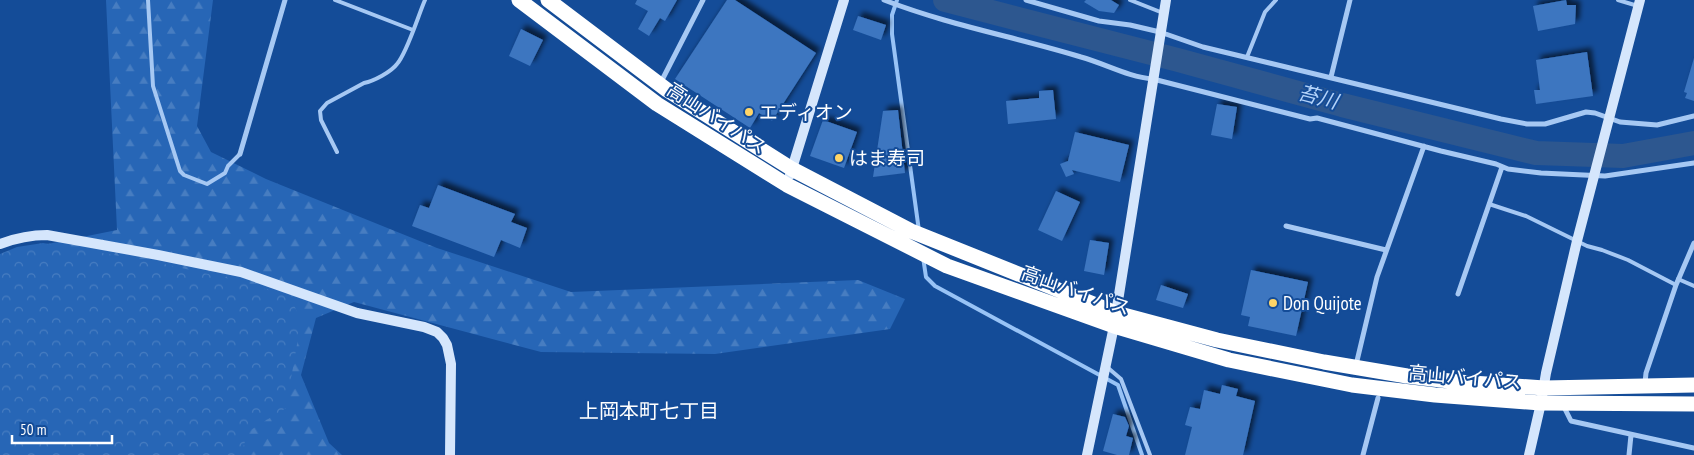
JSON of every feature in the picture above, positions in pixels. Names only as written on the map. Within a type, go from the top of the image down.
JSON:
[{"type":"highway","name":"高山バイパス","points":[[519,0],[657,104],[786,185],[947,266],[1115,319],[1229,360],[1352,385],[1435,395],[1541,404],[1694,404]]},
{"type":"highway","name":"高山バイパス","points":[[548,0],[660,84],[792,169],[911,231],[1115,319],[1355,367],[1458,382],[1544,388],[1694,385]]},
{"type":"street","points":[[240,154],[285,0]]},
{"type":"street","points":[[660,84],[703,0]]},
{"type":"street","points":[[786,185],[844,0]]},
{"type":"street","points":[[1026,0],[1099,21],[1130,25],[1203,47],[1527,124],[1545,124],[1586,112],[1620,122],[1658,125],[1694,116]]},
{"type":"street","points":[[1087,455],[1115,319],[1166,0]]},
{"type":"street","points":[[1331,77],[1350,0]]},
{"type":"street","points":[[886,1],[905,8],[1083,57],[1128,75],[1154,75],[1310,119],[1317,118],[1502,167],[1541,173],[1594,173],[1605,176],[1694,163]]},
{"type":"street","points":[[1529,455],[1577,241],[1639,3]]},
{"type":"street","points":[[1355,367],[1377,277],[1424,146]]},
{"type":"street","points":[[1458,294],[1502,167]]},
{"type":"street","points":[[1286,226],[1386,250]]},
{"type":"street","points":[[0,244],[32,235],[47,235],[158,255],[241,272],[357,313],[424,327],[437,332],[446,344],[451,364],[450,455]]},
{"type":"street","points":[[1645,386],[1646,373],[1678,279],[1694,243]]},
{"type":"street","points":[[1363,455],[1378,398]]},
{"type":"street","points":[[1562,404],[1571,421],[1694,448]]},
{"type":"street","points":[[1629,455],[1631,435]]},
{"type":"lane","points":[[148,0],[153,86],[180,171],[184,175],[207,184],[225,173],[228,166],[240,154]]},
{"type":"lane","points":[[335,0],[413,30]]},
{"type":"lane","points":[[337,152],[321,120],[320,111],[327,103],[397,66],[424,0]]},
{"type":"lane","points":[[1130,0],[1163,13]]},
{"type":"lane","points":[[1247,57],[1265,12],[1276,0]]},
{"type":"lane","points":[[1618,0],[1639,3]]},
{"type":"lane","points":[[1489,204],[1526,216],[1577,241],[1628,260],[1676,285]]},
{"type":"lane","points":[[1678,279],[1694,286]]},
{"type":"lane","points":[[1105,367],[1121,379],[1150,455]]},
{"type":"green space","points":[[106,0],[213,0],[197,126],[211,152],[266,179],[437,248],[571,292],[858,280],[905,299],[890,329],[715,354],[541,352],[354,302],[316,318],[301,375],[329,443],[342,455],[0,455],[0,257],[3,253],[117,230]]},
{"type":"green space","points":[[43,243],[155,262],[248,283],[291,298],[301,321],[286,408],[249,431],[240,455],[0,455],[0,254],[17,247]]},
{"type":"building","points":[[637,0],[677,0],[665,21],[660,18],[649,36],[638,29],[648,11],[635,4]]},
{"type":"building","points":[[727,0],[735,0],[816,53],[772,121],[759,113],[750,128],[675,79]]},
{"type":"building","points":[[1086,0],[1111,0],[1119,5],[1114,13],[1099,11],[1084,2]]},
{"type":"building","points":[[1566,0],[1567,5],[1576,5],[1575,24],[1538,31],[1533,6]]},
{"type":"building","points":[[858,16],[886,25],[881,40],[853,30]]},
{"type":"building","points":[[521,29],[543,40],[530,66],[509,56]]},
{"type":"building","points":[[1587,52],[1593,96],[1536,104],[1534,90],[1540,90],[1536,60]]},
{"type":"building","points":[[1694,58],[1694,101],[1685,98],[1687,93],[1684,92]]},
{"type":"building","points":[[1053,90],[1056,119],[1008,124],[1006,101],[1039,98],[1039,91]]},
{"type":"building","points":[[1217,104],[1237,107],[1232,139],[1211,135]]},
{"type":"building","points":[[898,110],[905,173],[873,177],[883,111]]},
{"type":"building","points":[[823,120],[857,132],[844,168],[810,156]]},
{"type":"building","points":[[1075,132],[1129,145],[1120,182],[1072,170],[1074,174],[1066,177],[1060,164],[1068,161]]},
{"type":"building","points":[[438,185],[515,214],[511,222],[527,228],[520,248],[501,240],[494,257],[412,226],[420,205],[429,208]]},
{"type":"building","points":[[1056,191],[1080,202],[1062,241],[1038,230]]},
{"type":"building","points":[[1090,240],[1109,243],[1104,275],[1084,271]]},
{"type":"building","points":[[1251,270],[1308,282],[1296,336],[1248,326],[1250,317],[1241,315]]},
{"type":"building","points":[[1161,285],[1188,294],[1183,308],[1156,300]]},
{"type":"building","points":[[1222,385],[1238,389],[1236,396],[1255,401],[1243,455],[1185,455],[1192,427],[1185,425],[1190,407],[1200,409],[1204,390],[1220,394]]},
{"type":"building","points":[[1113,414],[1125,417],[1129,426],[1126,436],[1133,438],[1129,455],[1117,455],[1103,451]]},
{"type":"waterway","points":[[897,0],[892,15],[892,34],[919,231]]},
{"type":"waterway","name":"苔川","points":[[945,0],[1178,60],[1342,105],[1536,153],[1623,156],[1694,143]]},
{"type":"waterway","points":[[923,257],[926,277],[935,286],[1118,385],[1142,455]]},
{"type":"place","name":"エディオン","points":[[749,112]]},
{"type":"place","name":"はま寿司","points":[[839,158]]},
{"type":"place","name":"Don Quijote","points":[[1273,303]]},
{"type":"district","name":"上岡本町七丁目","points":[[649,411]]}]
